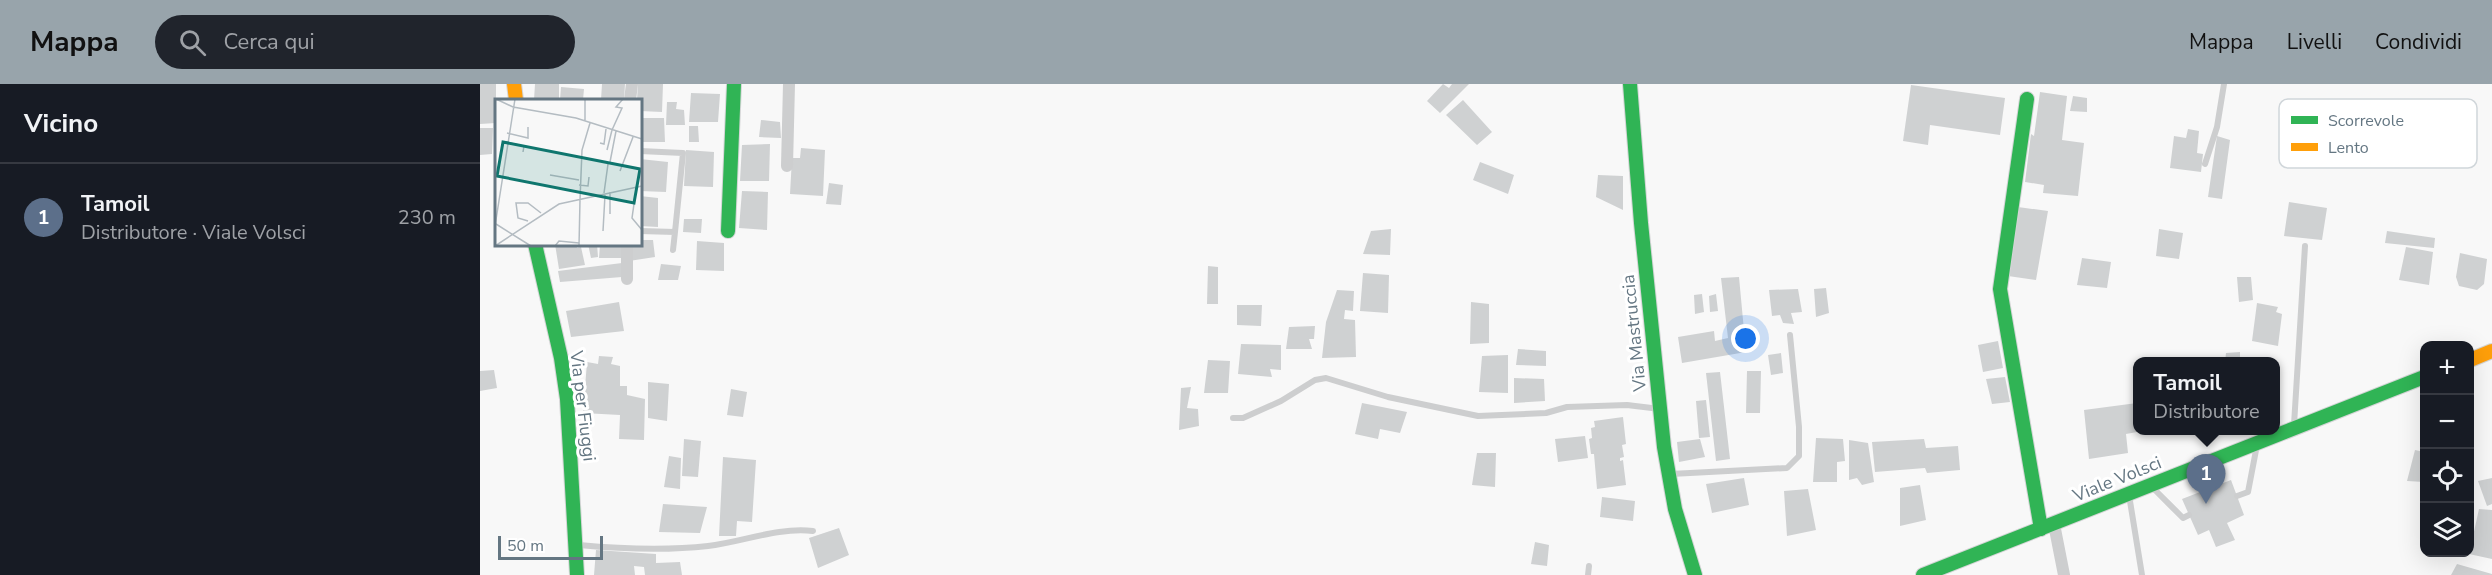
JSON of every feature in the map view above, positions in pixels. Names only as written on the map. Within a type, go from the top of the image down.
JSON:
[{"type":"street","points":[[514,84],[516,99]]},
{"type":"street","points":[[630,99],[632,84]]},
{"type":"street","points":[[728,231],[734,84]]},
{"type":"street","points":[[787,166],[789,84]]},
{"type":"street","name":"Via Mastruccia","points":[[1630,84],[1660,408],[1675,509],[1695,575]]},
{"type":"street","points":[[2027,99],[2000,289],[2047,526],[2064,575]]},
{"type":"street","name":"Via per Fiuggi","points":[[535,246],[563,372],[573,446],[577,575]]},
{"type":"street","points":[[627,246],[627,279]]},
{"type":"street","points":[[2474,358],[2492,351]]},
{"type":"street","name":"Viale Volsci","points":[[2280,435],[2420,379]]},
{"type":"street","name":"Viale Volsci","points":[[1923,575],[1949,570],[2047,526],[2279,435]]},
{"type":"lane","points":[[2205,164],[2217,127],[2224,84]]},
{"type":"lane","points":[[642,151],[683,153],[673,250]]},
{"type":"lane","points":[[642,231],[675,232]]},
{"type":"lane","points":[[2294,429],[2305,246]]},
{"type":"lane","points":[[1669,474],[1787,468],[1793,463],[1799,456],[1799,427],[1790,335]]},
{"type":"lane","points":[[1233,418],[1243,418],[1281,402],[1315,380],[1326,378],[1388,397],[1478,416],[1546,412],[1567,406],[1627,405],[1660,408]]},
{"type":"lane","points":[[2237,496],[2248,492],[2257,444]]},
{"type":"lane","points":[[2150,486],[2183,518],[2189,515]]},
{"type":"lane","points":[[2129,494],[2142,575]]},
{"type":"lane","points":[[576,545],[639,550],[680,549],[745,540],[793,529],[813,531]]},
{"type":"lane","points":[[1588,575],[1589,566]]},
{"type":"building","points":[[480,84],[496,84],[495,123],[480,124]]},
{"type":"building","points":[[535,84],[559,84],[559,99],[534,99]]},
{"type":"building","points":[[602,84],[625,84],[624,99],[601,99]]},
{"type":"building","points":[[638,84],[663,84],[662,112],[642,111],[642,99],[637,99]]},
{"type":"building","points":[[1443,84],[1449,88],[1452,84],[1469,84],[1440,113],[1427,101]]},
{"type":"building","points":[[1911,85],[2005,98],[2000,135],[1930,125],[1928,145],[1903,141]]},
{"type":"building","points":[[561,87],[584,89],[583,99],[560,99]]},
{"type":"building","points":[[2040,92],[2067,96],[2062,140],[2084,143],[2078,196],[2043,193],[2044,185],[2025,182],[2031,134],[2034,136]]},
{"type":"building","points":[[691,93],[720,94],[718,122],[689,122]]},
{"type":"building","points":[[2073,96],[2087,98],[2087,112],[2070,111]]},
{"type":"building","points":[[1463,100],[1492,132],[1477,145],[1446,115]]},
{"type":"building","points":[[667,102],[677,102],[676,109],[684,110],[685,125],[666,125]]},
{"type":"building","points":[[642,118],[664,118],[665,142],[642,142]]},
{"type":"building","points":[[761,120],[780,122],[781,138],[759,137]]},
{"type":"building","points":[[689,126],[698,126],[699,142],[689,142]]},
{"type":"building","points":[[480,128],[493,128],[492,154],[480,155]]},
{"type":"building","points":[[2188,129],[2199,131],[2197,153],[2203,154],[2201,172],[2170,168],[2174,136],[2186,138]]},
{"type":"building","points":[[2217,136],[2230,140],[2222,199],[2208,197]]},
{"type":"building","points":[[770,144],[769,181],[740,181],[742,145]]},
{"type":"building","points":[[801,148],[825,150],[823,196],[790,194],[792,158],[800,158]]},
{"type":"building","points":[[686,150],[714,152],[713,187],[684,186]]},
{"type":"building","points":[[642,159],[668,162],[666,192],[642,191]]},
{"type":"building","points":[[1480,162],[1514,175],[1508,194],[1473,180]]},
{"type":"building","points":[[1598,175],[1623,176],[1623,210],[1596,197]]},
{"type":"building","points":[[829,183],[843,185],[841,205],[826,204]]},
{"type":"building","points":[[742,191],[768,192],[767,230],[739,228]]},
{"type":"building","points":[[642,196],[658,198],[658,227],[642,226]]},
{"type":"building","points":[[2289,202],[2327,208],[2322,240],[2284,236]]},
{"type":"building","points":[[2018,207],[2048,211],[2036,280],[2008,276]]},
{"type":"building","points":[[684,219],[702,219],[701,233],[683,232]]},
{"type":"building","points":[[1391,229],[1390,255],[1363,254],[1371,231]]},
{"type":"building","points":[[2159,229],[2183,233],[2179,259],[2156,256]]},
{"type":"building","points":[[2387,231],[2435,238],[2434,248],[2385,243]]},
{"type":"building","points":[[642,240],[653,240],[655,257],[629,261],[630,246],[642,246]]},
{"type":"building","points":[[697,241],[724,243],[724,271],[696,270]]},
{"type":"building","points":[[555,246],[581,247],[585,265],[559,269]]},
{"type":"building","points":[[588,246],[597,246],[598,257],[591,258]]},
{"type":"building","points":[[600,246],[621,246],[621,258],[599,258]]},
{"type":"building","points":[[2406,247],[2433,252],[2429,285],[2399,280]]},
{"type":"building","points":[[2460,253],[2487,259],[2484,284],[2477,290],[2459,286],[2456,277]]},
{"type":"building","points":[[2082,258],[2111,262],[2107,288],[2077,285]]},
{"type":"building","points":[[622,263],[622,277],[560,282],[558,271]]},
{"type":"building","points":[[661,264],[681,266],[678,280],[658,280]]},
{"type":"building","points":[[1208,266],[1218,267],[1218,304],[1207,304]]},
{"type":"building","points":[[1363,273],[1389,275],[1388,313],[1360,311]]},
{"type":"building","points":[[1739,277],[1746,352],[1682,363],[1678,337],[1714,331],[1715,341],[1728,338],[1721,278]]},
{"type":"building","points":[[2237,277],[2251,277],[2253,300],[2239,302]]},
{"type":"building","points":[[1826,288],[1829,313],[1816,317],[1814,289]]},
{"type":"building","points":[[1798,289],[1802,312],[1791,313],[1794,324],[1783,323],[1780,315],[1772,316],[1769,290]]},
{"type":"building","points":[[1337,290],[1354,291],[1353,311],[1345,310],[1344,319],[1355,320],[1356,357],[1322,358],[1326,322]]},
{"type":"building","points":[[1702,294],[1704,312],[1695,314],[1694,295]]},
{"type":"building","points":[[1716,294],[1718,311],[1710,312],[1709,296]]},
{"type":"building","points":[[619,302],[624,331],[571,337],[566,311]]},
{"type":"building","points":[[1471,302],[1489,304],[1489,343],[1470,344]]},
{"type":"building","points":[[2257,303],[2278,307],[2276,312],[2282,314],[2278,346],[2252,341]]},
{"type":"building","points":[[1237,305],[1262,305],[1261,326],[1237,325]]},
{"type":"building","points":[[1315,326],[1314,339],[1309,339],[1312,349],[1286,349],[1289,327]]},
{"type":"building","points":[[1998,341],[2003,368],[1983,372],[1978,345]]},
{"type":"building","points":[[1241,344],[1281,345],[1281,370],[1270,369],[1272,377],[1238,374]]},
{"type":"building","points":[[1518,349],[1546,351],[1546,366],[1516,365]]},
{"type":"building","points":[[2240,352],[2240,357],[2226,357],[2226,353]]},
{"type":"building","points":[[1781,353],[1783,373],[1771,375],[1768,355]]},
{"type":"building","points":[[1508,355],[1508,393],[1479,392],[1482,356]]},
{"type":"building","points":[[599,356],[613,357],[611,364],[620,366],[620,386],[627,386],[627,395],[645,399],[644,440],[619,439],[620,415],[583,413],[587,362],[598,364]]},
{"type":"building","points":[[1208,360],[1230,361],[1228,393],[1204,393]]},
{"type":"building","points":[[494,370],[497,388],[480,391],[480,371]]},
{"type":"building","points":[[1747,371],[1761,371],[1760,413],[1746,413]]},
{"type":"building","points":[[1720,372],[1730,459],[1716,461],[1706,373]]},
{"type":"building","points":[[2005,377],[2010,402],[1992,404],[1986,379]]},
{"type":"building","points":[[1514,378],[1544,379],[1545,401],[1514,403]]},
{"type":"building","points":[[648,382],[669,384],[667,421],[648,418]]},
{"type":"building","points":[[1191,387],[1187,408],[1198,409],[1199,426],[1179,430],[1181,388]]},
{"type":"building","points":[[731,389],[747,392],[743,417],[727,415]]},
{"type":"building","points":[[1706,400],[1710,437],[1699,438],[1696,401]]},
{"type":"building","points":[[1362,403],[1407,412],[1400,433],[1380,429],[1378,439],[1355,434]]},
{"type":"building","points":[[2133,404],[2133,433],[2126,434],[2128,453],[2089,459],[2084,410]]},
{"type":"building","points":[[1623,417],[1626,444],[1622,445],[1624,457],[1620,458],[1620,461],[1623,460],[1626,485],[1597,489],[1594,454],[1591,454],[1589,439],[1592,438],[1591,428],[1595,427],[1594,421]]},
{"type":"building","points":[[1585,436],[1588,458],[1558,462],[1555,439]]},
{"type":"building","points":[[1816,438],[1843,439],[1845,461],[1837,462],[1837,482],[1813,482]]},
{"type":"building","points":[[684,439],[701,441],[698,477],[682,476]]},
{"type":"building","points":[[1700,439],[1705,457],[1679,462],[1677,442]]},
{"type":"building","points":[[1924,439],[1926,448],[1958,446],[1960,470],[1927,473],[1925,468],[1875,472],[1872,442]]},
{"type":"building","points":[[1849,440],[1868,443],[1874,482],[1862,485],[1857,478],[1849,480]]},
{"type":"building","points":[[2415,450],[2420,451],[2420,482],[2407,481]]},
{"type":"building","points":[[1477,453],[1496,453],[1495,487],[1472,485]]},
{"type":"building","points":[[669,456],[681,458],[680,489],[664,487]]},
{"type":"building","points":[[723,457],[756,460],[752,522],[737,521],[736,536],[719,536]]},
{"type":"building","points":[[1744,478],[1749,505],[1712,513],[1706,484]]},
{"type":"building","points":[[2492,478],[2492,504],[2487,506],[2478,481]]},
{"type":"building","points":[[2231,480],[2244,515],[2227,523],[2235,540],[2216,547],[2209,530],[2198,535],[2182,499]]},
{"type":"building","points":[[1920,485],[1926,520],[1900,526],[1900,488]]},
{"type":"building","points":[[1808,489],[1816,530],[1787,536],[1784,491]]},
{"type":"building","points":[[1602,497],[1635,501],[1633,521],[1600,517]]},
{"type":"building","points":[[663,504],[707,507],[700,533],[659,532]]},
{"type":"building","points":[[2479,509],[2492,510],[2492,559],[2474,555],[2474,532]]},
{"type":"building","points":[[839,528],[849,555],[818,568],[809,538]]},
{"type":"building","points":[[1535,542],[1549,545],[1547,566],[1531,564]]},
{"type":"building","points":[[596,550],[656,554],[656,563],[680,562],[682,575],[645,575],[644,567],[634,566],[635,575],[594,575]]},
{"type":"building","points":[[2457,564],[2492,574],[2492,575],[2451,575]]},
{"type":"traffic: fast","points":[[728,231],[734,84]]},
{"type":"traffic: fast","points":[[1630,84],[1641,223],[1664,447],[1675,509],[1695,575]]},
{"type":"traffic: fast","points":[[2027,99],[2000,289],[2041,529]]},
{"type":"traffic: fast","points":[[535,246],[561,358],[567,399],[577,575]]},
{"type":"traffic: fast","points":[[2280,434],[2420,379]]},
{"type":"traffic: fast","points":[[1923,575],[2277,435]]},
{"type":"traffic: slow","points":[[514,84],[516,99]]},
{"type":"traffic: slow","points":[[2474,358],[2492,351]]},
{"type":"place","name":"Tamoil","points":[[2206,504]]}]
